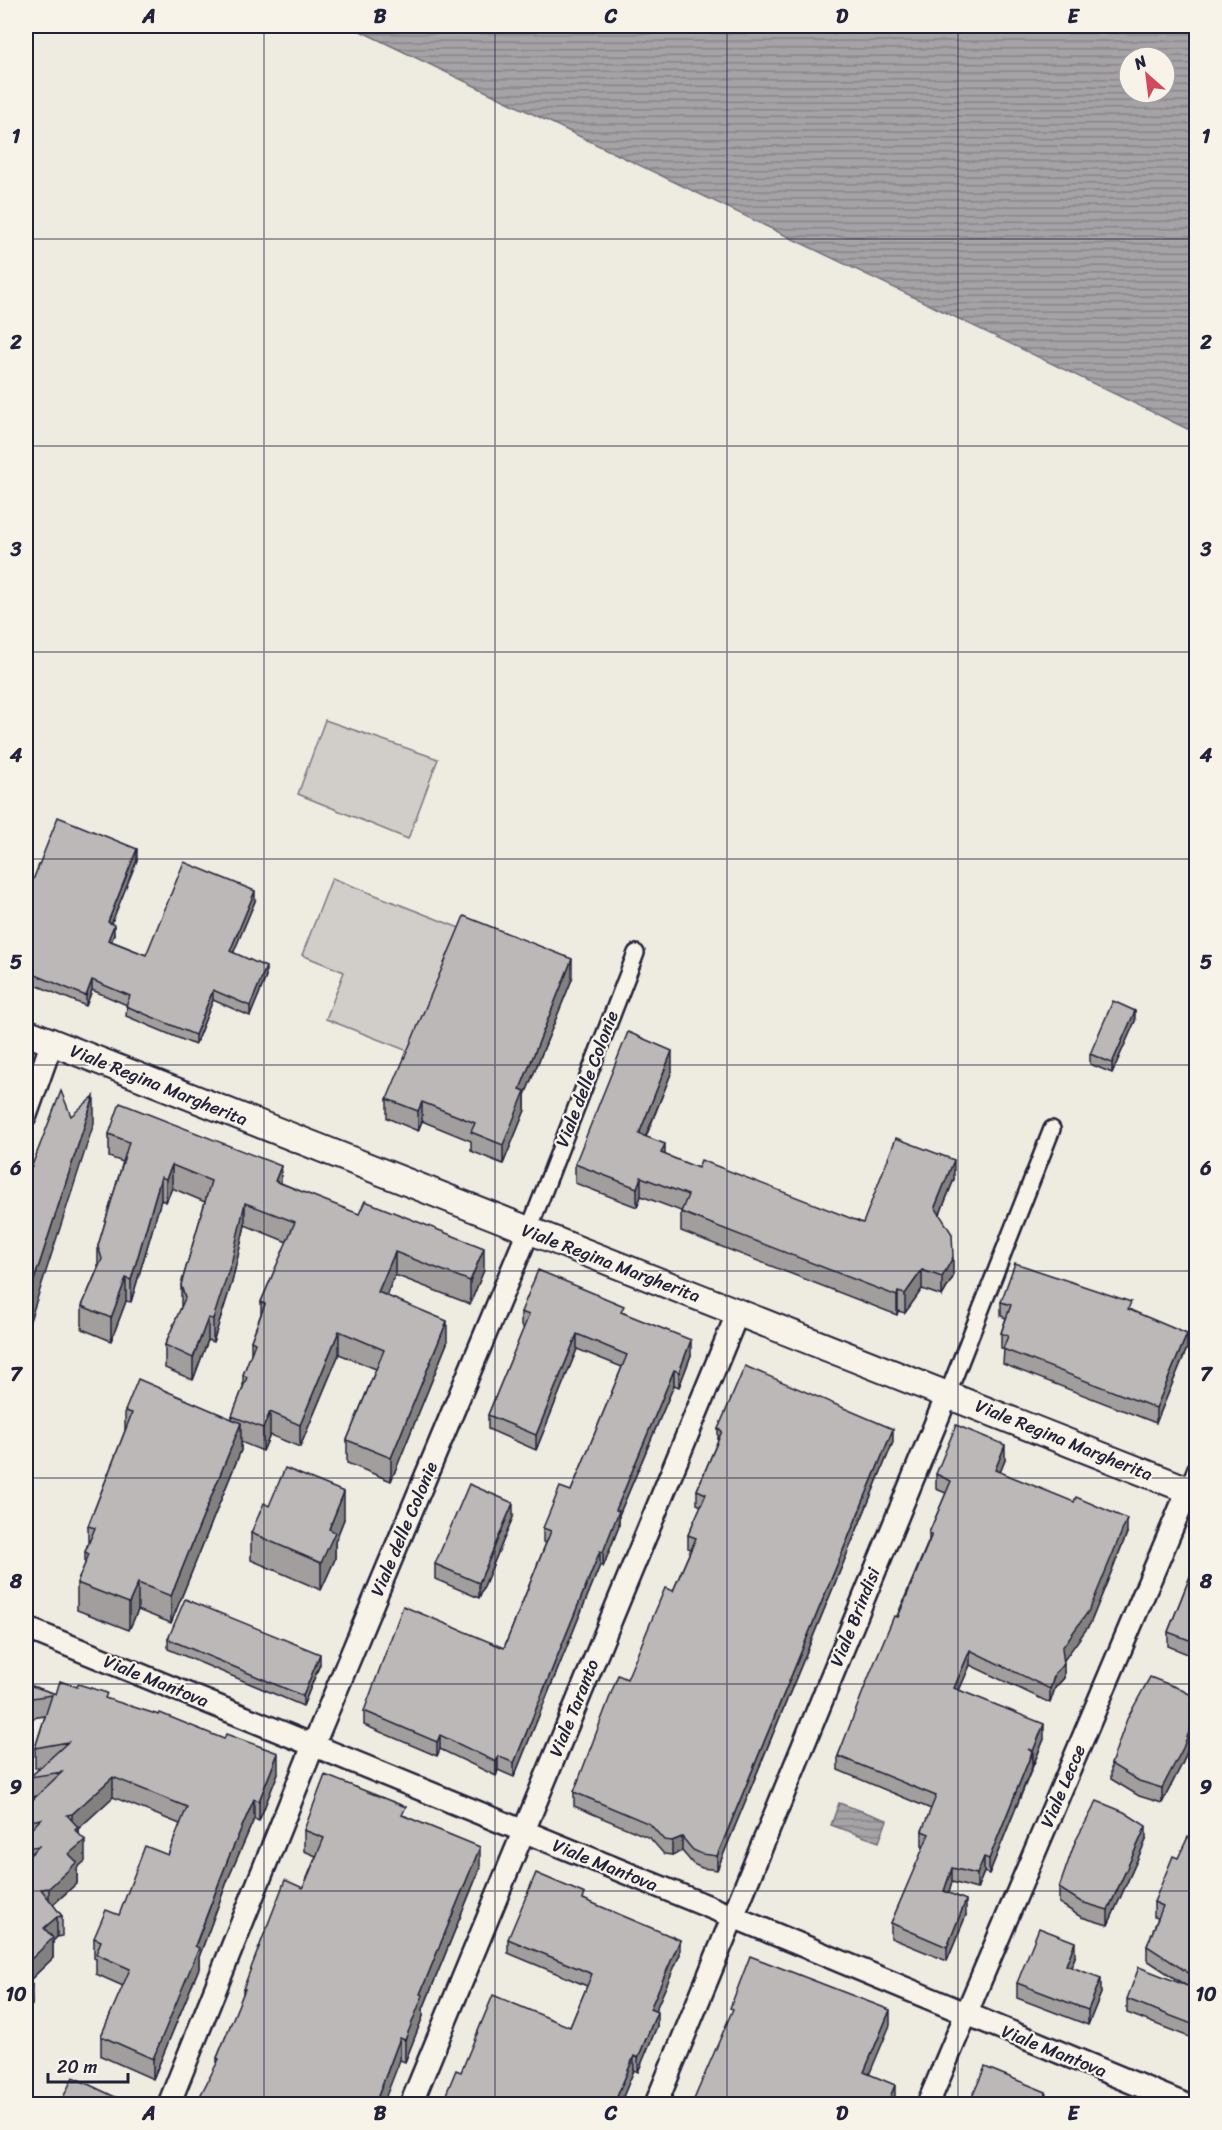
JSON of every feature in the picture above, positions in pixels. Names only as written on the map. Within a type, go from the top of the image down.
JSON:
[{"type":"street","name":"Viale delle Colonie","points":[[169,2104],[313,1746],[528,1232],[636,952]]},
{"type":"street","name":"Viale Regina Margherita","points":[[26,1032],[528,1232],[948,1393],[1194,1484]]},
{"type":"street","points":[[26,1115],[52,1042]]},
{"type":"street","name":"Viale Brindisi","points":[[656,2104],[948,1393],[1052,1129]]},
{"type":"street","name":"Viale Taranto","points":[[411,2104],[738,1312]]},
{"type":"street","name":"Viale Lecce","points":[[928,2104],[1194,1484]]},
{"type":"street","name":"Viale Mantova","points":[[26,1628],[524,1830],[1184,2104]]},
{"type":"shaded area","points":[[350,26],[1196,26],[1196,433]]},
{"type":"shaded area","points":[[325,720],[438,759],[408,839],[298,794]]},
{"type":"shaded area","points":[[332,878],[462,929],[413,1053],[326,1019],[344,972],[302,955]]},
{"type":"shaded area","points":[[839,1803],[887,1820],[879,1842],[831,1825]]},
{"type":"building","points":[[58,817],[137,849],[108,922],[114,925],[108,940],[146,955],[184,862],[255,891],[230,951],[266,967],[250,1006],[213,990],[195,1035],[126,1006],[130,996],[92,980],[86,996],[26,971],[26,889],[29,890]]},
{"type":"building","points":[[464,916],[572,959],[520,1089],[525,1091],[503,1145],[471,1132],[475,1123],[422,1102],[418,1111],[387,1099]]},
{"type":"building","points":[[1113,1001],[1135,1011],[1112,1063],[1090,1054]]},
{"type":"building","points":[[628,1032],[672,1051],[639,1134],[665,1144],[661,1153],[698,1168],[701,1160],[863,1223],[896,1138],[954,1160],[935,1207],[952,1234],[953,1257],[942,1277],[922,1270],[905,1294],[898,1292],[897,1296],[681,1212],[688,1195],[641,1177],[637,1188],[575,1164]]},
{"type":"building","points":[[61,1091],[71,1116],[94,1096],[26,1305],[26,1181]]},
{"type":"building","points":[[120,1103],[281,1166],[275,1181],[359,1214],[365,1201],[484,1248],[470,1281],[395,1252],[378,1292],[447,1321],[391,1458],[347,1440],[384,1350],[339,1331],[300,1425],[270,1412],[263,1428],[232,1416],[247,1377],[243,1375],[255,1343],[251,1341],[265,1304],[261,1302],[295,1222],[245,1203],[232,1260],[213,1319],[208,1318],[193,1358],[165,1345],[185,1298],[181,1285],[211,1181],[172,1165],[166,1179],[161,1177],[131,1280],[126,1278],[111,1318],[82,1306],[102,1259],[98,1246],[129,1142],[109,1134]]},
{"type":"building","points":[[1015,1263],[1131,1302],[1128,1309],[1187,1334],[1156,1408],[1003,1349],[1008,1336],[1001,1333],[1011,1305],[1001,1302]]},
{"type":"building","points":[[538,1270],[624,1306],[621,1312],[691,1340],[679,1372],[674,1370],[616,1510],[619,1511],[603,1552],[600,1551],[514,1763],[498,1756],[496,1762],[440,1735],[437,1742],[364,1711],[403,1606],[504,1648],[551,1531],[543,1528],[560,1487],[571,1491],[627,1355],[577,1334],[536,1435],[488,1415],[529,1315],[521,1312]]},
{"type":"building","points":[[745,1366],[893,1429],[717,1856],[693,1850],[682,1837],[672,1841],[664,1840],[650,1824],[574,1792],[618,1675],[627,1679],[665,1588],[673,1591],[696,1538],[688,1535],[706,1494],[697,1490],[722,1431],[718,1429]]},
{"type":"building","points":[[138,1379],[241,1423],[171,1596],[138,1583],[129,1603],[77,1583],[89,1554],[85,1552],[95,1528],[88,1526],[132,1413],[125,1411]]},
{"type":"building","points":[[956,1425],[1005,1445],[995,1470],[1074,1502],[1076,1497],[1127,1519],[1090,1609],[1062,1648],[1064,1664],[1055,1673],[1050,1689],[970,1650],[954,1688],[1044,1724],[1033,1751],[1028,1749],[1032,1752],[989,1859],[984,1857],[977,1874],[952,1868],[944,1891],[966,1900],[947,1947],[891,1923],[929,1834],[922,1831],[936,1796],[838,1756],[894,1616],[898,1617],[951,1481],[936,1474]]},
{"type":"building","points":[[285,1468],[344,1492],[329,1529],[335,1532],[321,1563],[251,1533],[264,1503],[269,1506]]},
{"type":"building","points":[[469,1484],[513,1503],[479,1583],[435,1564]]},
{"type":"building","points":[[1197,1559],[1197,1643],[1168,1632]]},
{"type":"building","points":[[185,1599],[320,1654],[303,1696],[168,1639]]},
{"type":"building","points":[[1150,1677],[1197,1698],[1197,1711],[1183,1748],[1162,1788],[1139,1781],[1111,1764],[1127,1719]]},
{"type":"building","points":[[60,1681],[107,1693],[105,1698],[159,1715],[160,1713],[224,1739],[226,1734],[278,1753],[259,1801],[254,1799],[228,1859],[195,1946],[199,1948],[153,2059],[101,2036],[130,1969],[96,1954],[101,1941],[94,1938],[106,1910],[119,1915],[145,1846],[168,1855],[187,1807],[113,1777],[72,1814],[67,1815],[78,1827],[75,1830],[85,1840],[69,1854],[77,1862],[49,1888],[41,1889],[62,1916],[57,1917],[44,1928],[53,1938],[26,1964],[26,1859],[39,1846],[26,1848],[26,1834],[41,1819],[26,1822],[26,1806],[62,1772],[30,1777],[68,1742],[35,1748],[52,1695],[26,1699],[26,1684],[56,1694]]},
{"type":"building","points":[[325,1775],[406,1807],[402,1815],[480,1847],[420,1994],[423,1995],[405,2040],[400,2038],[375,2104],[196,2104],[219,2059],[217,2058],[285,1880],[303,1888],[324,1838],[304,1830]]},
{"type":"building","points":[[1097,1801],[1124,1812],[1146,1826],[1108,1910],[1081,1902],[1059,1888],[1075,1842]]},
{"type":"building","points":[[1188,1837],[1197,1840],[1197,2026],[1127,1999],[1139,1967],[1190,1987],[1195,1977],[1147,1946],[1163,1906],[1154,1902],[1173,1856],[1178,1858]]},
{"type":"building","points":[[536,1873],[585,1894],[583,1899],[680,1940],[650,2009],[657,2012],[638,2058],[634,2056],[614,2104],[442,2104],[456,2070],[461,2072],[493,1995],[570,2027],[592,1974],[508,1939]]},
{"type":"building","points":[[1039,1928],[1075,1942],[1066,1965],[1101,1978],[1088,2010],[1017,1983]]},
{"type":"building","points":[[750,1956],[890,2010],[864,2072],[895,2085],[887,2104],[692,2104],[733,2009],[730,2008]]},
{"type":"building","points":[[26,1980],[32,1985],[26,1991]]},
{"type":"building","points":[[985,2067],[1046,2092],[1041,2104],[969,2104]]},
{"type":"building","points":[[73,2077],[130,2104],[60,2104]]}]
